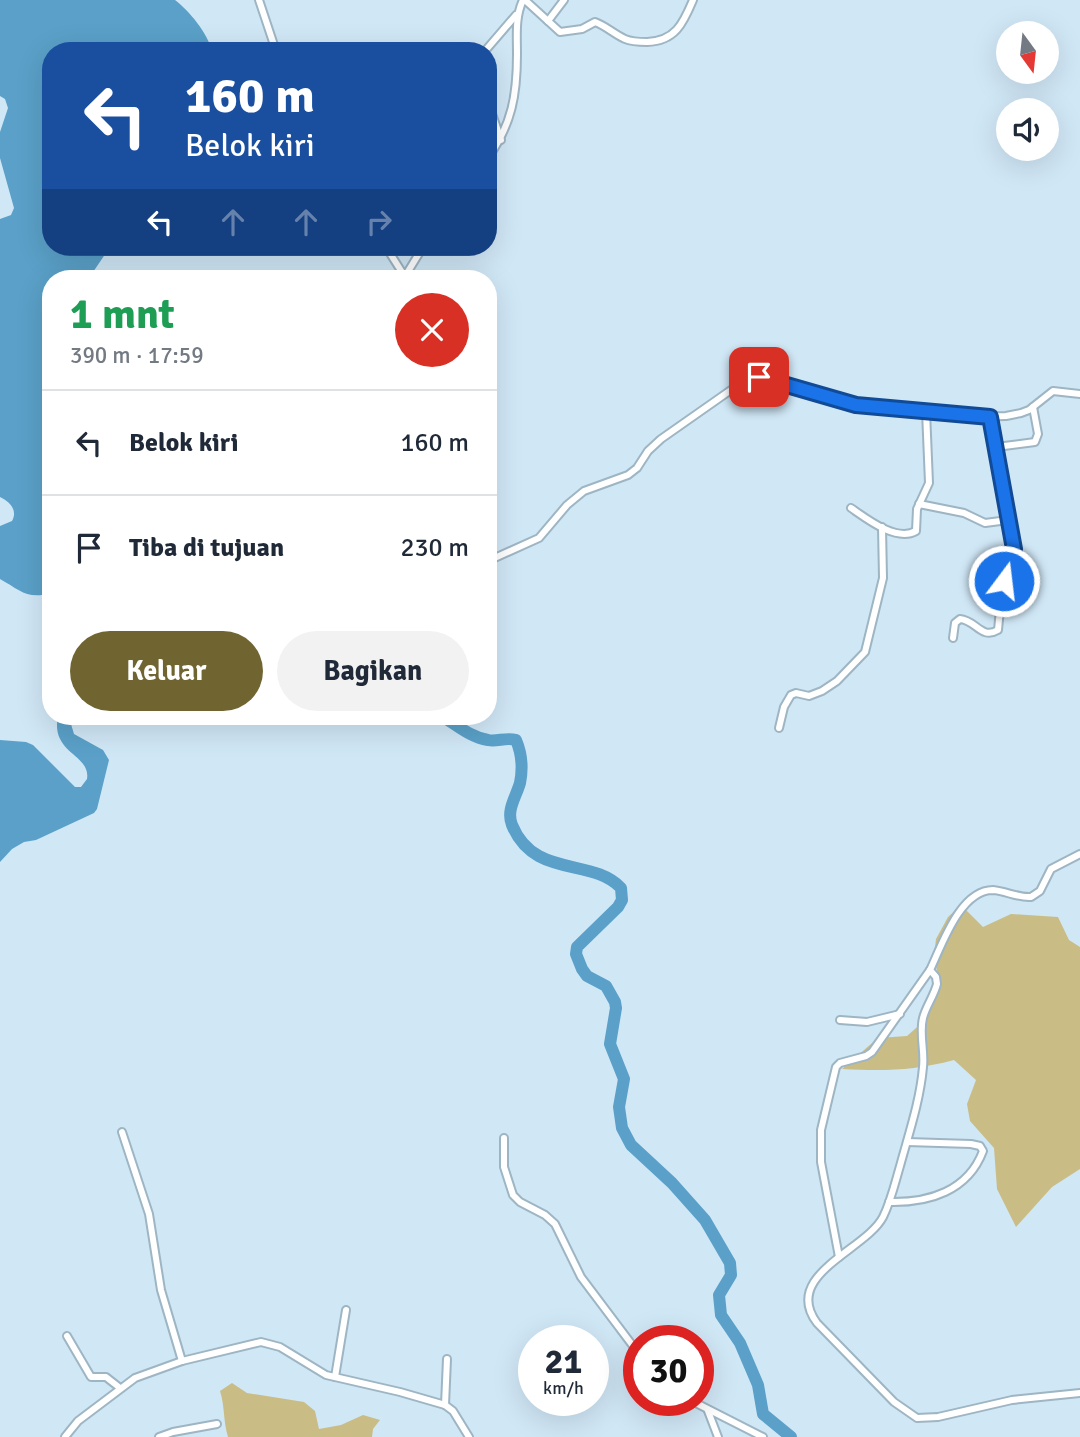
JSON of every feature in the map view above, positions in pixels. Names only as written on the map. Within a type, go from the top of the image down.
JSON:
[{"type":"street","points":[[260,0],[273,42]]},
{"type":"street","points":[[493,42],[518,13],[524,0],[562,33],[582,29],[596,22],[628,40],[657,41],[669,38],[677,30],[693,0]]},
{"type":"street","points":[[548,21],[564,0]]},
{"type":"street","points":[[497,145],[511,116],[516,89],[518,13]]},
{"type":"street","points":[[497,128],[501,139]]},
{"type":"street","points":[[497,557],[539,538],[567,505],[590,488],[628,475],[661,439],[748,378],[764,378],[856,405],[990,417],[1012,415],[1033,407],[1053,391],[1080,394]]},
{"type":"street","points":[[996,447],[1035,442],[1038,435],[1033,407]]},
{"type":"street","points":[[851,508],[882,527],[904,534],[914,533],[919,504],[929,483],[926,411]]},
{"type":"street","points":[[953,638],[956,622],[960,620],[967,620],[984,633],[994,633],[999,629],[1002,589],[1013,555],[990,417]]},
{"type":"street","points":[[919,504],[964,513],[985,523],[1008,520]]},
{"type":"street","points":[[779,728],[784,707],[791,695],[796,693],[811,696],[822,691],[837,681],[865,652],[883,578],[882,527]]},
{"type":"street","points":[[839,1256],[820,1148],[825,1109],[839,1064],[872,1052],[930,970],[949,929],[973,896],[994,890],[1031,897],[1041,889],[1051,869],[1080,854]]},
{"type":"street","points":[[930,970],[936,977],[937,984],[922,1021],[924,1065],[907,1142],[889,1202],[882,1220],[874,1230],[839,1256],[810,1288],[808,1299],[811,1314],[876,1384],[913,1417],[938,1418],[988,1404],[1080,1393]]},
{"type":"street","points":[[840,1020],[867,1022],[900,1014]]},
{"type":"street","points":[[122,1132],[149,1214],[161,1290],[182,1361]]},
{"type":"street","points":[[504,1138],[504,1167],[514,1198],[545,1215],[555,1224],[582,1277],[623,1332]]},
{"type":"street","points":[[889,1202],[921,1201],[946,1192],[971,1174],[983,1151],[979,1146],[971,1144],[907,1142]]},
{"type":"street","points":[[335,1377],[346,1310]]},
{"type":"street","points":[[67,1336],[91,1377],[106,1377],[120,1388]]},
{"type":"street","points":[[65,1437],[78,1421],[120,1388],[146,1373],[238,1346],[265,1342],[281,1347],[322,1373],[445,1405],[453,1411],[469,1437]]},
{"type":"street","points":[[445,1405],[447,1359]]},
{"type":"street","points":[[714,1414],[763,1437]]},
{"type":"street","points":[[710,1416],[718,1437]]},
{"type":"street","points":[[159,1437],[217,1424]]},
{"type":"shaded area","points":[[961,905],[983,927],[1011,914],[1058,917],[1069,940],[1080,947],[1080,1169],[1052,1187],[1016,1227],[997,1189],[994,1148],[970,1121],[967,1104],[976,1080],[954,1060],[898,1069],[842,1069],[878,1038],[907,1036],[925,1020],[939,981],[934,956],[936,939],[948,917]]},
{"type":"shaded area","points":[[232,1383],[247,1393],[304,1402],[315,1411],[319,1429],[341,1425],[363,1415],[380,1420],[373,1429],[372,1437],[228,1437],[220,1391]]},
{"type":"water","points":[[0,0],[175,0],[197,23],[208,42],[42,42],[42,256],[104,256],[94,270],[42,270],[42,595],[24,593],[0,579],[0,526],[12,521],[14,513],[10,504],[0,497],[0,219],[11,215],[14,208],[0,158],[0,132],[8,108],[5,99],[0,96]]},
{"type":"water","points":[[57,725],[71,725],[74,734],[103,750],[109,760],[97,809],[94,813],[36,840],[24,842],[12,849],[0,862],[0,740],[33,745],[75,787],[81,787],[87,779],[87,771],[65,746]]},
{"type":"waterway","points":[[456,725],[481,738],[516,740],[521,756],[521,772],[510,819],[522,842],[534,853],[549,860],[595,873],[621,888],[622,900],[618,907],[577,947],[576,954],[587,976],[606,986],[615,1002],[610,1044],[624,1079],[619,1107],[622,1128],[631,1145],[672,1183],[705,1220],[730,1263],[731,1275],[719,1295],[721,1315],[740,1343],[758,1385],[763,1414],[791,1437]]},
{"type":"route","points":[[759,377],[856,405],[990,417],[1014,549],[1004,581]]}]
